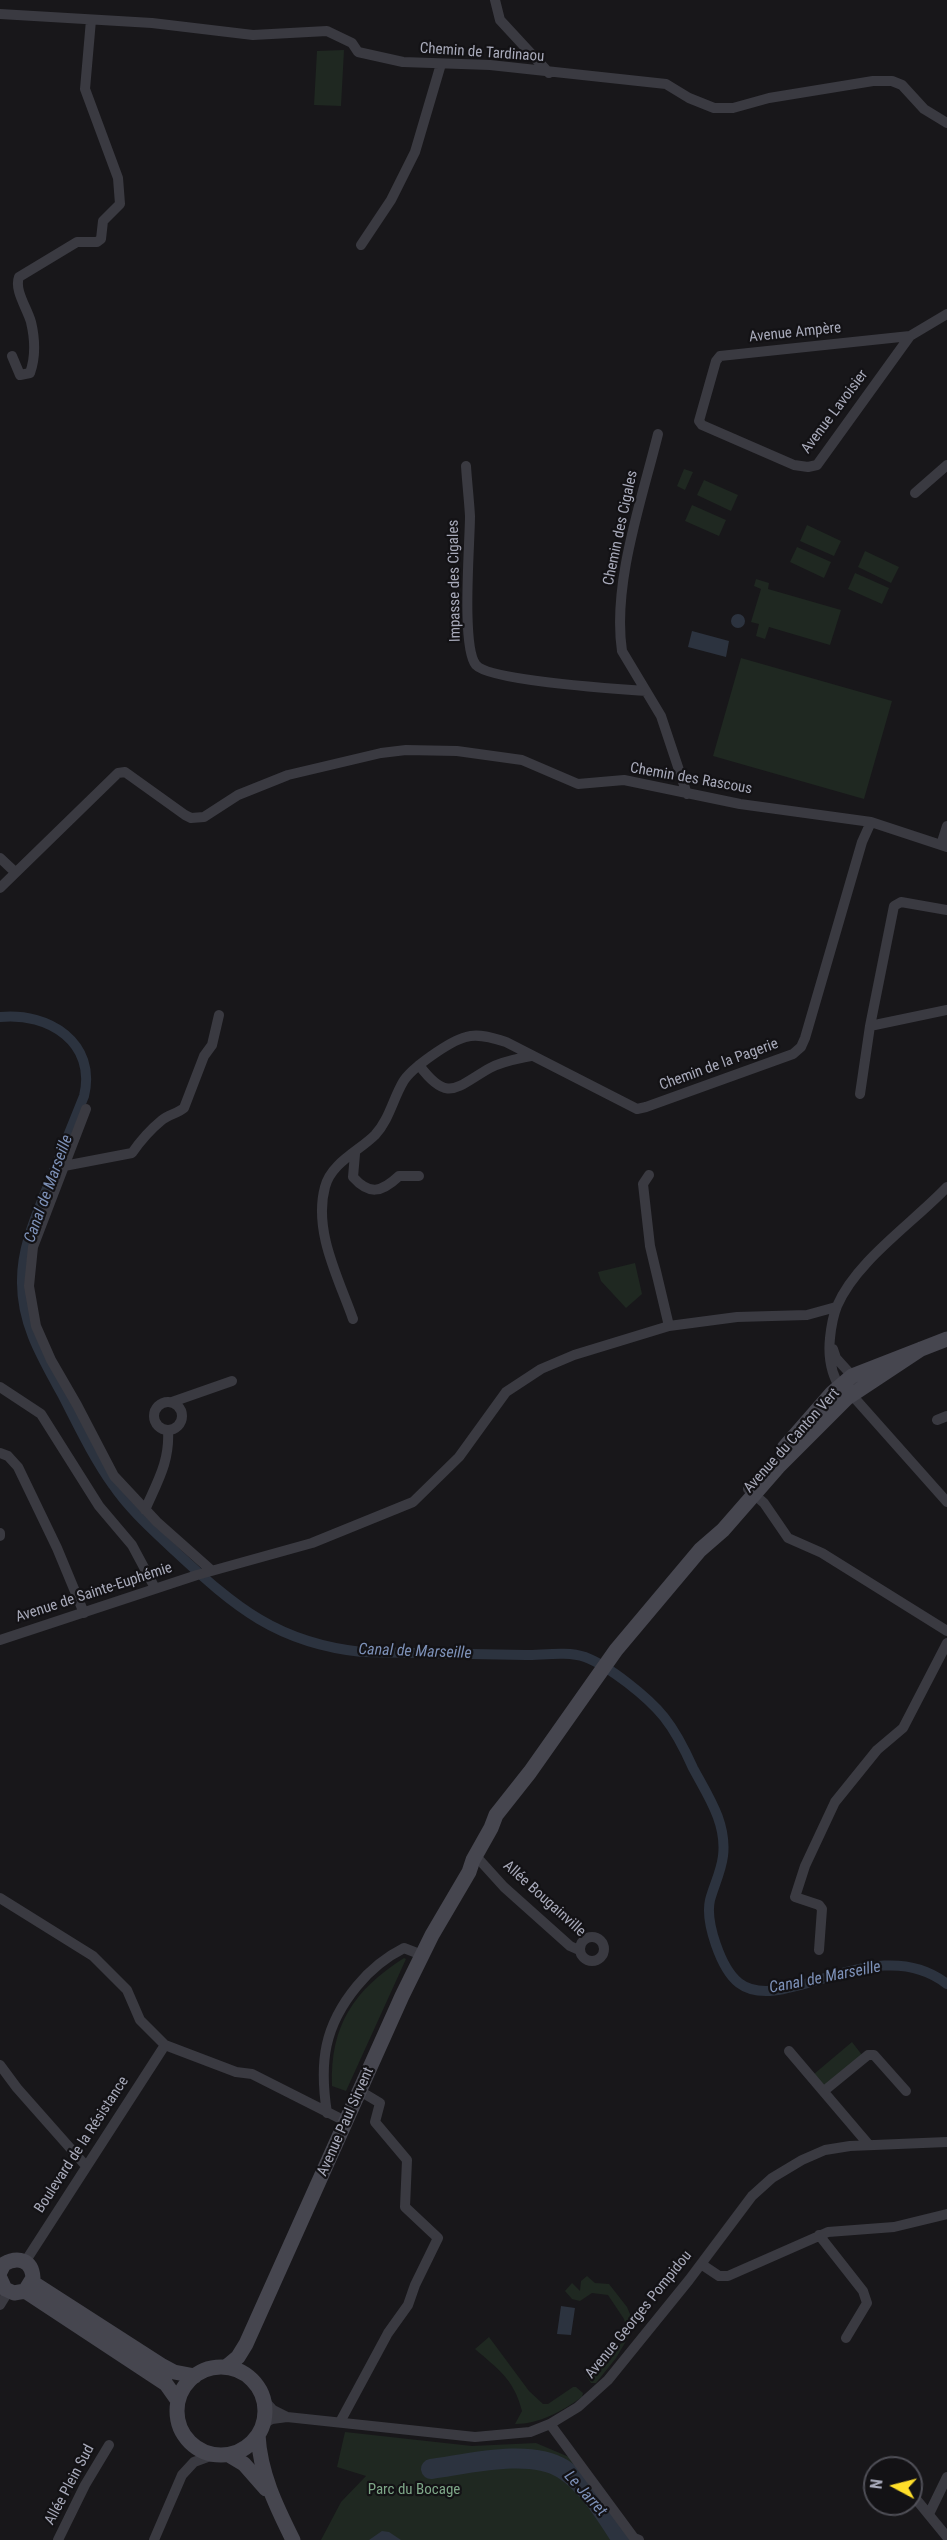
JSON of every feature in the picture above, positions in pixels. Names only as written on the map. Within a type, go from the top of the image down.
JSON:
[{"type":"street","points":[[495,0],[500,20],[549,73]]},
{"type":"street","name":"Chemin de Tardinaou","points":[[0,14],[152,24],[253,35],[327,31],[352,43],[358,52],[403,62],[490,65],[666,84],[714,108],[733,108],[769,99],[873,81],[892,81],[902,85],[924,109],[947,123]]},
{"type":"street","points":[[12,356],[20,375],[30,373],[35,341],[18,287],[19,277],[77,242],[97,242],[101,239],[103,221],[120,204],[118,178],[85,89],[91,20]]},
{"type":"street","points":[[361,245],[390,200],[415,152],[441,64]]},
{"type":"street","points":[[910,336],[947,314]]},
{"type":"street","name":"Avenue Ampère","points":[[708,391],[716,361],[720,356],[910,336]]},
{"type":"street","name":"Avenue Lavoisier","points":[[708,391],[699,421],[702,425],[794,465],[808,467],[817,465],[910,336]]},
{"type":"street","name":"Chemin des Cigales","points":[[658,434],[622,580],[622,651],[661,716],[687,794]]},
{"type":"street","points":[[915,494],[947,465]]},
{"type":"street","name":"Impasse des Cigales","points":[[465,466],[470,515],[468,631],[473,660],[477,667],[487,672],[534,680],[646,691]]},
{"type":"street","name":"Chemin des Rascous","points":[[0,888],[118,773],[125,772],[191,818],[204,817],[237,795],[288,775],[381,753],[406,750],[490,754],[522,760],[578,784],[624,780],[687,794],[871,822],[944,846]]},
{"type":"street","name":"Chemin de la Pagerie","points":[[353,1319],[322,1228],[325,1185],[342,1162],[355,1154],[377,1132],[387,1117],[404,1081],[419,1065],[466,1036],[489,1037],[506,1042],[637,1109],[793,1054],[801,1047],[805,1038],[862,842],[871,822]]},
{"type":"street","points":[[944,846],[947,826]]},
{"type":"street","points":[[0,858],[15,872]]},
{"type":"street","points":[[860,1094],[870,1026],[894,906],[901,902],[947,910]]},
{"type":"street","points":[[870,1026],[947,1010]]},
{"type":"street","points":[[64,1166],[132,1153],[141,1140],[163,1119],[177,1114],[184,1108],[204,1056],[212,1045],[219,1015]]},
{"type":"street","points":[[419,1065],[431,1082],[449,1089],[458,1088],[506,1061],[531,1056]]},
{"type":"street","points":[[86,1109],[36,1233],[30,1260],[29,1286],[36,1326],[51,1360],[114,1476],[204,1573]]},
{"type":"street","points":[[355,1154],[353,1177],[363,1188],[375,1190],[389,1185],[399,1176],[418,1176]]},
{"type":"street","points":[[649,1174],[643,1184],[650,1246],[669,1326]]},
{"type":"street","points":[[947,1187],[888,1242],[845,1291],[836,1307],[831,1328],[829,1358],[850,1388],[947,1502]]},
{"type":"street","name":"Avenue de Sainte-Euphémie","points":[[0,1640],[154,1588],[312,1543],[413,1502],[459,1457],[506,1392],[522,1380],[574,1355],[669,1326],[737,1317],[807,1315],[836,1307]]},
{"type":"street","points":[[831,1328],[833,1354],[850,1388]]},
{"type":"street","name":"Avenue du Canton Vert","points":[[604,1667],[653,1603],[711,1538],[723,1530],[751,1492],[850,1388],[921,1349],[947,1339]]},
{"type":"street","points":[[172,1402],[180,1408],[182,1420],[176,1428],[163,1430],[156,1423],[154,1414],[159,1405],[232,1381]]},
{"type":"street","points":[[0,1387],[41,1414],[99,1506],[132,1545],[154,1588]]},
{"type":"street","points":[[145,1510],[167,1460],[168,1430]]},
{"type":"street","points":[[0,1453],[8,1456],[18,1467],[57,1548],[84,1613]]},
{"type":"street","points":[[751,1492],[764,1503],[788,1538],[822,1553],[947,1631]]},
{"type":"street","points":[[819,1950],[822,1909],[819,1905],[795,1897],[805,1866],[835,1802],[877,1750],[903,1728],[947,1643]]},
{"type":"street","name":"Avenue Paul Sirvent","points":[[258,2318],[345,2121],[459,1875],[474,1857],[492,1828],[496,1815],[530,1772],[604,1667]]},
{"type":"street","name":"Allée Bougainville","points":[[474,1857],[561,1939],[570,1946],[580,1946]]},
{"type":"street","points":[[0,1898],[93,1956],[128,1990],[140,2020],[165,2044],[236,2072],[252,2074],[345,2121]]},
{"type":"street","points":[[327,2113],[324,2057],[327,2035],[339,2010],[362,1980],[393,1953],[405,1948],[422,1954]]},
{"type":"street","name":"Boulevard de la Résistance","points":[[25,2262],[165,2044]]},
{"type":"street","points":[[789,2050],[869,2145]]},
{"type":"street","points":[[824,2091],[868,2055],[874,2055],[906,2091]]},
{"type":"street","points":[[0,2065],[17,2088],[86,2166]]},
{"type":"street","points":[[340,2422],[388,2333],[408,2305],[438,2238],[405,2207],[407,2160],[375,2122],[381,2103],[360,2091]]},
{"type":"street","name":"Avenue Georges Pompidou","points":[[261,2430],[272,2419],[287,2417],[475,2437],[530,2432],[550,2424],[578,2407],[601,2387],[701,2264],[752,2196],[772,2178],[802,2160],[825,2150],[869,2145],[947,2142]]},
{"type":"street","points":[[701,2264],[718,2276],[728,2276],[828,2232],[894,2228],[947,2214]]},
{"type":"street","points":[[819,2235],[863,2291],[867,2303],[846,2338]]},
{"type":"street","points":[[3,2264],[18,2259],[25,2262],[33,2272],[29,2286]]},
{"type":"street","points":[[0,2278],[8,2292]]},
{"type":"street","points":[[29,2286],[161,2380],[178,2401]]},
{"type":"street","points":[[0,2305],[8,2292],[29,2286],[161,2365],[174,2372],[195,2376]]},
{"type":"street","points":[[226,2367],[238,2357],[258,2318]]},
{"type":"street","points":[[248,2377],[246,2360],[258,2318]]},
{"type":"street","points":[[261,2430],[246,2448],[229,2455],[213,2455],[199,2450],[182,2432],[177,2411],[178,2401],[184,2387],[195,2376],[210,2369],[226,2367],[248,2377],[273,2410],[287,2417]]},
{"type":"street","points":[[264,2400],[265,2412],[259,2455],[272,2498],[293,2540]]},
{"type":"street","points":[[550,2424],[630,2532],[639,2540]]},
{"type":"street","name":"Allée Plein Sud","points":[[58,2540],[85,2485],[109,2445]]},
{"type":"street","points":[[154,2540],[182,2475],[194,2462],[213,2455]]},
{"type":"street","points":[[229,2455],[244,2463],[272,2498]]},
{"type":"street","points":[[929,2514],[947,2476]]},
{"type":"street","points":[[923,2507],[947,2537]]},
{"type":"green space","points":[[344,50],[341,106],[314,105],[317,51]]},
{"type":"green space","points":[[684,469],[693,472],[685,490],[677,486]]},
{"type":"green space","points":[[704,480],[738,495],[731,511],[697,495]]},
{"type":"green space","points":[[692,505],[726,520],[719,536],[685,521]]},
{"type":"green space","points":[[807,525],[841,541],[834,556],[800,541]]},
{"type":"green space","points":[[797,547],[831,562],[824,578],[790,562]]},
{"type":"green space","points":[[865,551],[899,567],[891,583],[858,567]]},
{"type":"green space","points":[[855,573],[889,588],[882,604],[848,589]]},
{"type":"green space","points":[[756,579],[769,583],[768,589],[841,610],[830,645],[769,627],[765,639],[756,636],[759,624],[751,622],[761,589],[754,586]]},
{"type":"green space","points":[[741,658],[892,701],[864,799],[713,756]]},
{"type":"green space","points":[[635,1263],[642,1294],[626,1308],[601,1281],[598,1272]]},
{"type":"green space","points":[[404,1958],[406,1959],[346,2091],[332,2086],[335,2045],[348,2011],[371,1983]]},
{"type":"green space","points":[[852,2042],[862,2055],[823,2087],[814,2074]]},
{"type":"green space","points":[[587,2276],[595,2283],[609,2284],[627,2307],[635,2326],[616,2358],[596,2383],[591,2383],[586,2375],[610,2358],[628,2334],[624,2319],[608,2295],[592,2293],[580,2301],[572,2299],[565,2291],[572,2283],[580,2291],[581,2281]]},
{"type":"green space","points":[[489,2337],[529,2391],[543,2404],[548,2404],[573,2387],[583,2393],[582,2397],[550,2416],[533,2422],[515,2424],[522,2411],[515,2391],[504,2376],[475,2349]]},
{"type":"green space","name":"Parc du Bocage","points":[[345,2432],[472,2446],[536,2443],[569,2457],[631,2540],[321,2540],[341,2502],[366,2476],[337,2467]]},
{"type":"water","points":[[738,614],[743,616],[745,621],[743,626],[738,628],[733,626],[731,621],[733,616]]},
{"type":"water","points":[[692,631],[729,641],[726,657],[688,647]]},
{"type":"water","points":[[561,2306],[575,2308],[571,2335],[557,2334]]},
{"type":"water","points":[[382,2531],[389,2532],[401,2540],[369,2540]]},
{"type":"waterway","name":"Canal de Marseille","points":[[0,1017],[36,1020],[52,1026],[76,1046],[83,1061],[86,1077],[84,1096],[29,1235],[24,1257],[23,1296],[34,1340],[86,1441],[113,1485],[142,1520],[238,1605],[281,1631],[305,1640],[362,1652],[571,1654],[595,1661],[638,1692],[664,1717],[680,1741],[715,1810],[722,1832],[723,1856],[710,1900],[710,1920],[716,1945],[726,1967],[739,1983],[758,1991],[780,1990],[862,1968],[891,1965],[920,1970],[947,1984]]},
{"type":"waterway","name":"Le Jarret","points":[[431,2469],[516,2458],[549,2463],[563,2469],[580,2483],[596,2501],[622,2540]]}]
